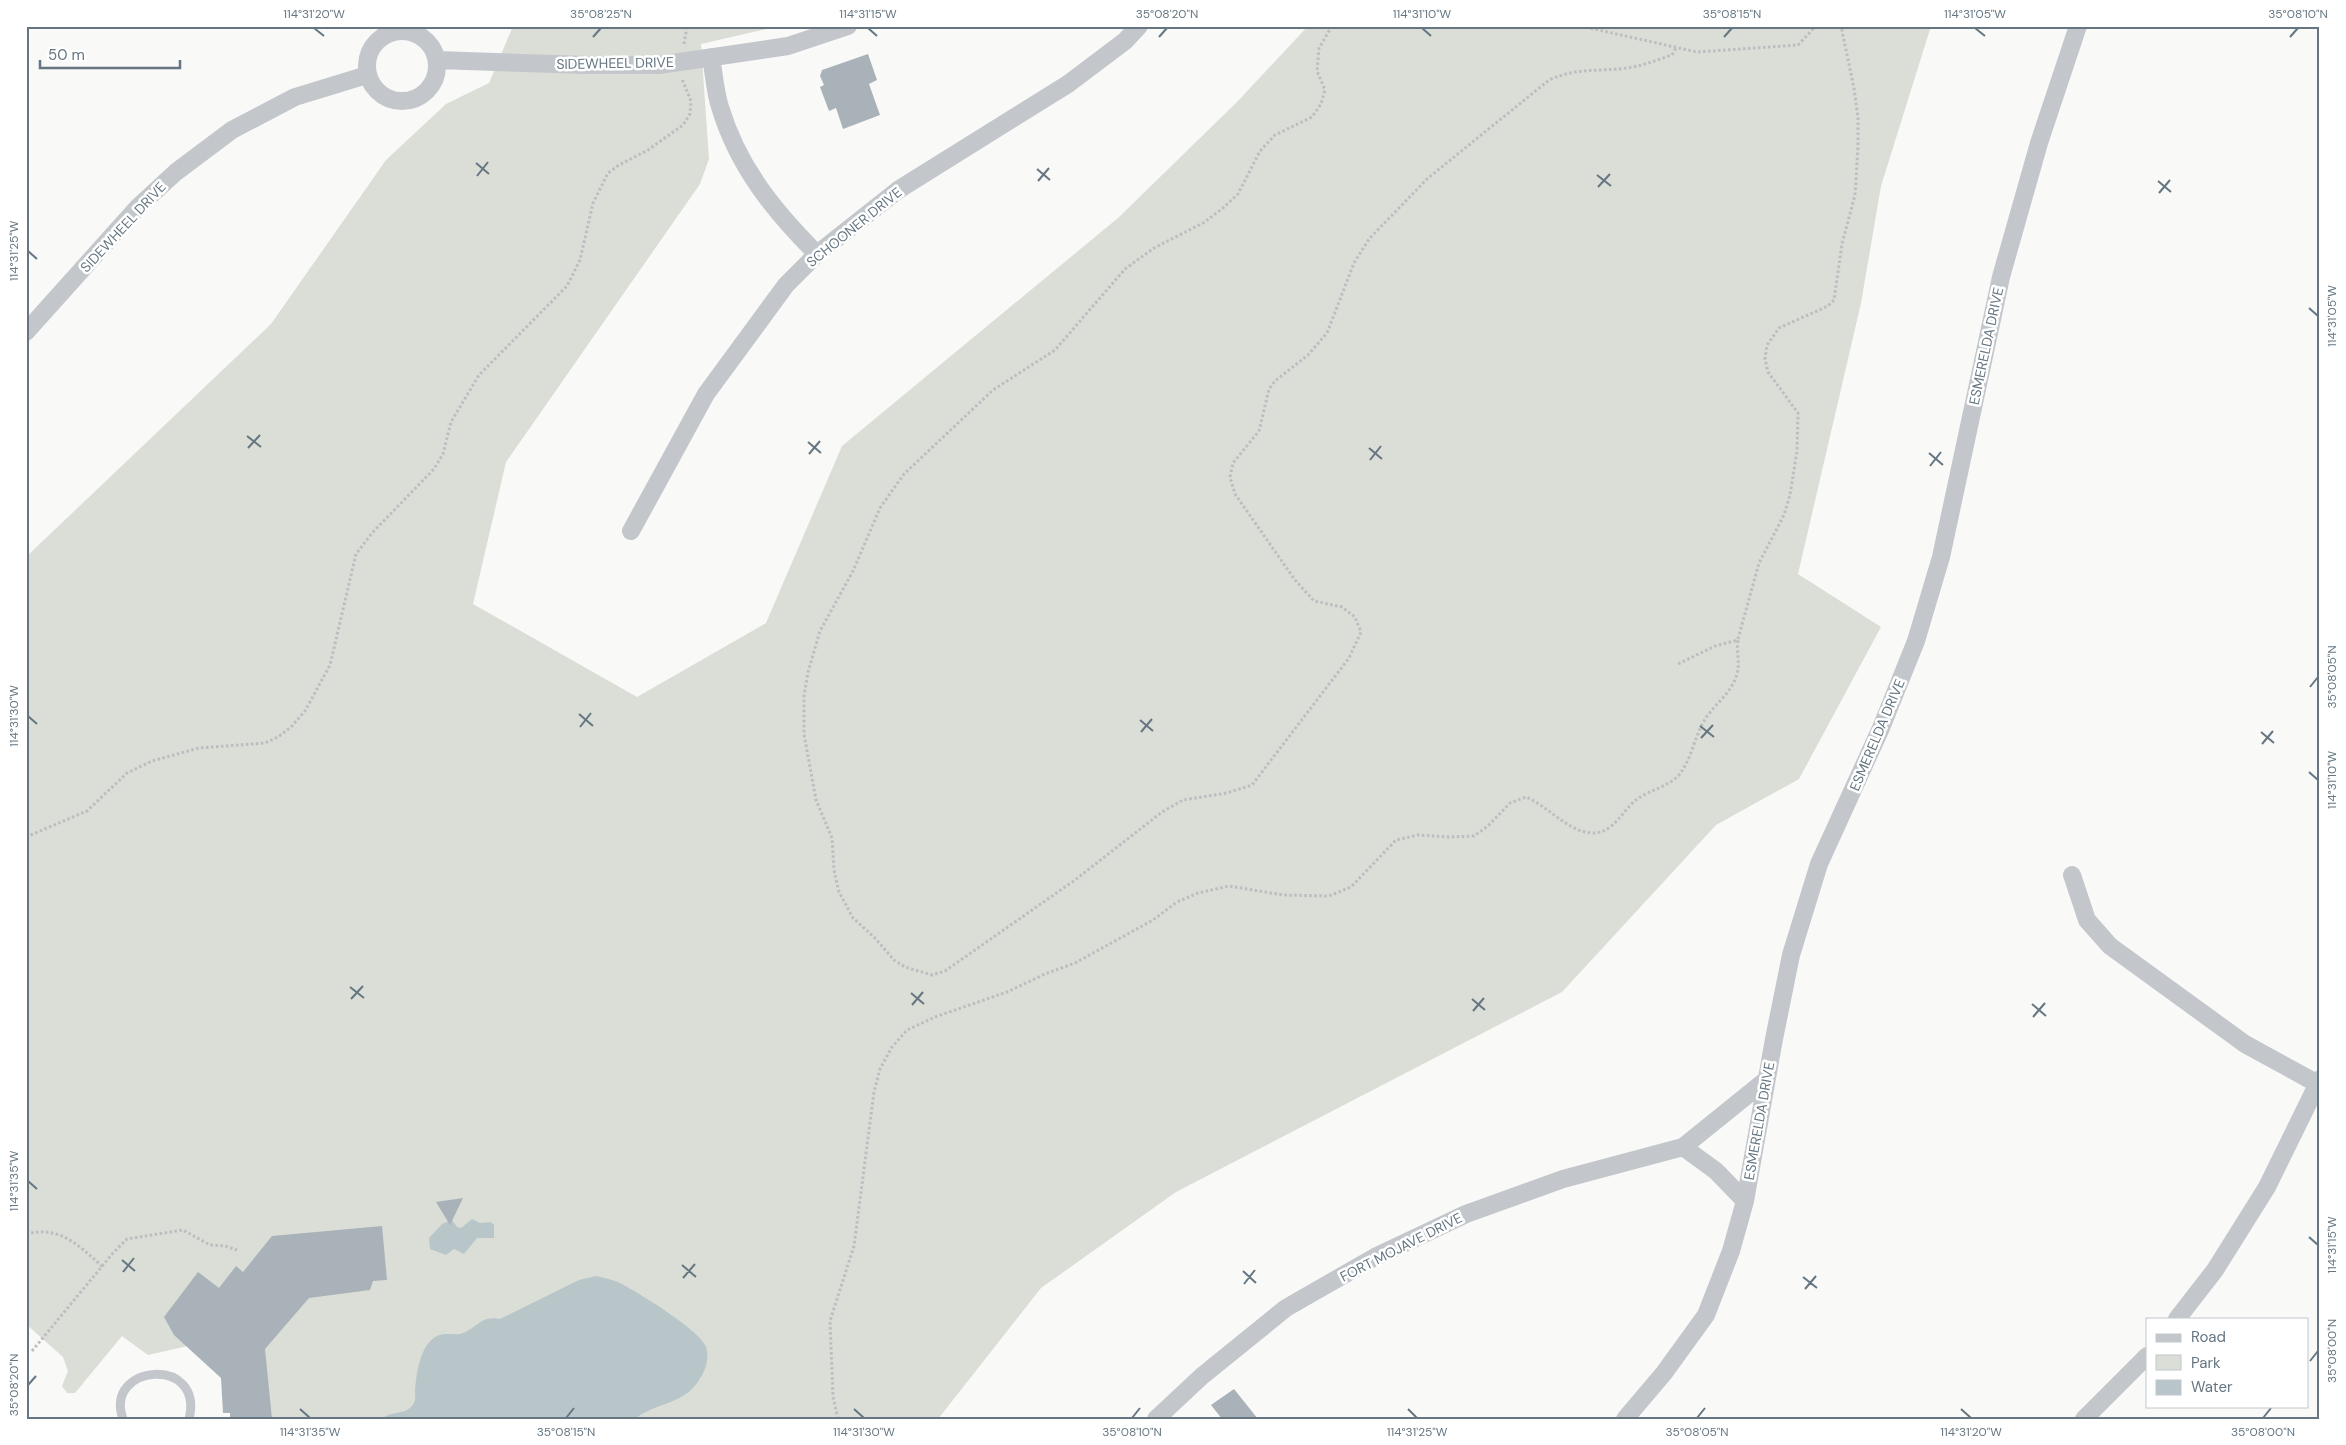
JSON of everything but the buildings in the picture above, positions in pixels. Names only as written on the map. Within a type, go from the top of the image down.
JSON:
[{"type":"street","name":"SIDEWHEEL DRIVE","points":[[437,60],[586,65],[659,65],[788,46],[848,26]]},
{"type":"street","name":"SCHOONER DRIVE","points":[[631,531],[706,394],[786,285],[817,254],[898,190],[1068,84],[1125,41],[1140,26]]},
{"type":"street","name":"ESMERELDA DRIVE","points":[[1626,1419],[1664,1374],[1706,1315],[1731,1251],[1745,1201],[1766,1080],[1791,955],[1819,864],[1882,728],[1916,641],[1940,557],[2001,278],[2039,143],[2078,26]]},
{"type":"street","points":[[396,29],[417,34],[430,45],[437,60],[437,72],[431,86],[418,98],[401,102],[385,98],[373,88],[367,75],[366,63],[372,46],[387,33],[396,29]]},
{"type":"street","points":[[711,58],[719,106],[751,176],[781,217],[817,254]]},
{"type":"street","name":"SIDEWHEEL DRIVE","points":[[26,332],[138,207],[176,172],[225,135],[295,97],[367,75]]},
{"type":"street","points":[[2072,875],[2087,920],[2110,946],[2245,1044],[2319,1081],[2267,1187],[2215,1270],[2178,1318]]},
{"type":"street","points":[[1745,1201],[1716,1171],[1683,1147],[1766,1080]]},
{"type":"street","name":"FORT MOJAVE DRIVE","points":[[1156,1419],[1202,1376],[1286,1308],[1374,1257],[1466,1214],[1563,1179],[1683,1147]]},
{"type":"street","points":[[2084,1419],[2146,1357]]},
{"type":"lane","points":[[123,1419],[121,1404],[124,1393],[131,1383],[141,1376],[152,1373],[164,1373],[175,1378],[184,1386],[189,1396],[191,1407],[189,1419]]},
{"type":"path","points":[[26,837],[87,811],[128,773],[152,761],[200,748],[266,743],[291,727],[305,711],[330,664],[356,554],[372,533],[434,469],[443,454],[451,422],[479,375],[567,286],[580,260],[592,203],[608,173],[648,150],[683,125],[690,114],[691,101],[683,83],[680,62],[684,51],[687,26]]},
{"type":"path","points":[[1332,26],[1319,48],[1317,71],[1325,90],[1321,104],[1312,117],[1275,135],[1260,150],[1238,194],[1223,208],[1203,223],[1161,245],[1125,269],[1055,350],[992,390],[904,474],[880,508],[853,571],[820,631],[808,672],[804,696],[804,724],[807,755],[816,800],[832,838],[834,870],[839,892],[853,918],[874,937],[894,960],[905,967],[932,975],[945,971],[1075,880],[1162,812],[1183,800],[1227,793],[1252,785],[1349,658],[1360,632],[1355,617],[1342,607],[1314,601],[1295,580],[1234,494],[1230,477],[1233,462],[1259,431],[1269,389],[1275,381],[1320,343],[1334,320],[1354,263],[1369,239],[1427,179],[1549,80],[1562,74],[1587,69],[1627,68],[1647,64],[1672,56],[1676,48]]},
{"type":"path","points":[[1581,26],[1697,52],[1798,45],[1816,26]]},
{"type":"path","points":[[838,1419],[833,1397],[830,1321],[854,1246],[874,1092],[880,1069],[892,1047],[907,1030],[934,1017],[1007,992],[1045,974],[1075,963],[1154,920],[1177,902],[1198,893],[1230,886],[1283,895],[1329,896],[1350,887],[1396,840],[1418,835],[1474,836],[1488,826],[1510,803],[1526,797],[1539,802],[1580,831],[1594,833],[1605,831],[1636,800],[1679,774],[1702,724],[1736,679],[1739,667],[1738,640],[1759,563],[1784,515],[1790,495],[1797,451],[1798,413],[1768,372],[1765,359],[1767,345],[1778,328],[1818,311],[1834,300],[1842,244],[1855,195],[1858,118],[1854,88],[1841,26]]},
{"type":"path","points":[[1676,665],[1715,646],[1738,640]]},
{"type":"path","points":[[32,1351],[102,1266],[127,1239],[183,1230],[210,1245],[225,1246],[237,1250]]},
{"type":"path","points":[[26,1234],[47,1232],[65,1236],[102,1266]]},
{"type":"green space","points":[[513,26],[779,26],[701,44],[709,159],[700,184],[506,462],[473,604],[637,697],[766,623],[842,446],[1118,218],[1237,102],[1308,26],[1931,26],[1881,186],[1861,303],[1798,574],[1881,627],[1799,779],[1716,825],[1562,992],[1176,1192],[1041,1288],[938,1419],[248,1419],[245,1333],[148,1355],[122,1336],[75,1393],[67,1393],[62,1386],[68,1371],[63,1357],[26,1324],[26,557],[271,324],[386,160],[446,104],[489,83]]},
{"type":"water","points":[[472,1219],[480,1223],[491,1222],[494,1225],[494,1238],[477,1238],[464,1254],[454,1249],[446,1255],[430,1249],[429,1238],[442,1224],[452,1220],[457,1227],[461,1228]]},
{"type":"water","points":[[596,1276],[619,1283],[642,1296],[682,1322],[701,1340],[706,1347],[707,1353],[705,1370],[692,1389],[686,1394],[635,1419],[382,1419],[407,1410],[414,1403],[416,1377],[420,1361],[431,1340],[444,1334],[463,1333],[484,1320],[500,1319],[579,1280]]}]
